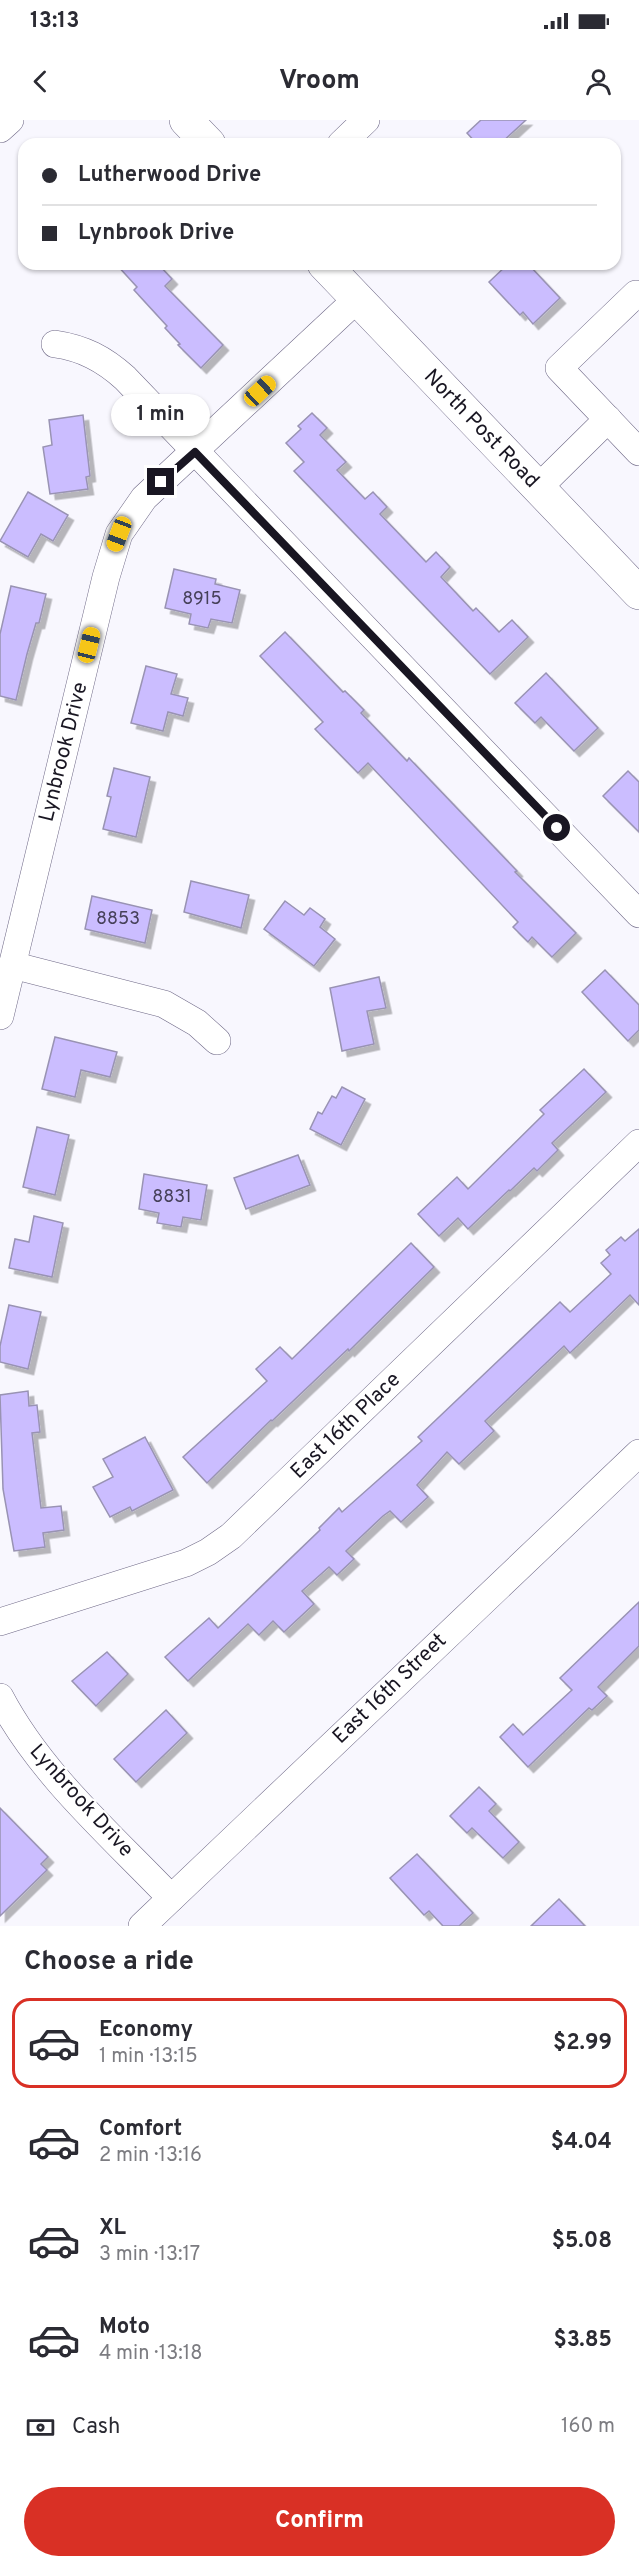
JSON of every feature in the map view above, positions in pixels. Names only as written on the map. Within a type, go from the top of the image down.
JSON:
[{"type":"main road","points":[[186,120],[203,138]]},
{"type":"main road","name":"North Post Road","points":[[330,270],[639,593]]},
{"type":"street","points":[[0,129],[10,120]]},
{"type":"street","points":[[347,138],[366,120]]},
{"type":"street","points":[[639,297],[636,294],[559,368],[639,452]]},
{"type":"street","name":"Lynbrook Drive","points":[[0,1016],[111,555],[119,534],[137,506],[357,299]]},
{"type":"street","points":[[55,344],[80,349],[114,368],[639,914]]},
{"type":"street","points":[[538,488],[608,419]]},
{"type":"street","points":[[12,965],[164,1004],[190,1018],[217,1041]]},
{"type":"street","name":"East 16th Place","points":[[0,1622],[186,1563],[231,1536],[639,1143]]},
{"type":"street","name":"East 16th Street","points":[[142,1926],[639,1453]]},
{"type":"street","name":"Lynbrook Drive","points":[[0,1697],[23,1736],[46,1766],[171,1898]]},
{"type":"building","points":[[481,120],[526,120],[506,138],[472,138],[467,133]]},
{"type":"building","points":[[121,270],[164,270],[172,279],[165,286],[223,345],[201,368],[178,345],[180,344],[165,328],[167,326],[134,290],[137,287]]},
{"type":"building","points":[[502,270],[534,270],[560,298],[533,324],[523,312],[520,315],[489,282]]},
{"type":"building","points":[[312,413],[327,428],[320,435],[346,462],[337,470],[365,499],[373,492],[387,507],[380,514],[426,562],[436,552],[450,567],[441,577],[473,611],[476,608],[499,632],[512,620],[528,637],[490,674],[294,471],[304,462],[286,443],[301,429],[298,426]]},
{"type":"building","points":[[83,415],[90,476],[86,477],[88,489],[50,494],[43,447],[52,445],[49,420]]},
{"type":"building","points":[[28,492],[68,515],[53,541],[41,534],[28,557],[0,541]]},
{"type":"building","points":[[174,569],[216,579],[215,584],[240,590],[232,623],[211,619],[208,628],[189,624],[191,614],[165,608]]},
{"type":"building","points":[[11,586],[46,594],[39,623],[36,623],[27,654],[16,700],[0,696],[0,634]]},
{"type":"building","points":[[285,632],[343,692],[345,691],[364,710],[361,713],[407,761],[409,758],[517,871],[515,872],[576,933],[552,957],[532,937],[528,942],[513,927],[518,922],[368,763],[358,773],[315,729],[323,722],[260,656]]},
{"type":"building","points":[[146,666],[177,674],[171,694],[188,698],[183,716],[168,712],[163,731],[131,723]]},
{"type":"building","points":[[546,673],[598,728],[574,751],[541,717],[535,723],[515,703]]},
{"type":"building","points":[[114,768],[150,777],[136,837],[103,829],[111,797],[107,796]]},
{"type":"building","points":[[628,771],[639,782],[639,832],[603,796]]},
{"type":"building","points":[[191,881],[249,895],[241,928],[184,912]]},
{"type":"building","points":[[92,896],[152,910],[145,943],[85,929]]},
{"type":"building","points":[[285,901],[304,915],[310,908],[325,919],[320,927],[335,939],[314,966],[264,929]]},
{"type":"building","points":[[605,970],[639,1005],[639,1030],[628,1041],[582,992]]},
{"type":"building","points":[[379,977],[386,1008],[367,1011],[374,1044],[342,1051],[330,988]]},
{"type":"building","points":[[55,1037],[117,1052],[110,1077],[81,1070],[75,1097],[42,1089]]},
{"type":"building","points":[[584,1069],[606,1092],[552,1143],[558,1150],[537,1171],[534,1168],[468,1229],[458,1218],[439,1236],[418,1214],[457,1177],[468,1189],[544,1114],[540,1110]]},
{"type":"building","points":[[342,1087],[365,1099],[341,1145],[310,1129],[318,1112],[322,1114],[332,1096],[336,1098]]},
{"type":"building","points":[[37,1127],[69,1135],[55,1195],[23,1187]]},
{"type":"building","points":[[298,1155],[310,1185],[246,1209],[234,1178]]},
{"type":"building","points":[[144,1174],[207,1185],[201,1220],[183,1217],[181,1227],[157,1223],[159,1213],[139,1209]]},
{"type":"building","points":[[34,1216],[63,1223],[52,1277],[9,1268],[15,1239],[29,1242]]},
{"type":"building","points":[[639,1229],[639,1305],[630,1295],[570,1353],[564,1346],[485,1421],[494,1431],[459,1464],[447,1452],[417,1485],[428,1497],[401,1522],[390,1511],[383,1516],[346,1551],[354,1559],[337,1575],[329,1567],[302,1591],[314,1604],[284,1632],[273,1621],[259,1635],[248,1624],[188,1681],[165,1657],[209,1618],[218,1628],[320,1530],[319,1528],[339,1508],[342,1512],[422,1441],[418,1437],[560,1302],[570,1312],[611,1274],[601,1263],[610,1255],[606,1250],[621,1237],[625,1241]]},
{"type":"building","points":[[411,1243],[434,1267],[349,1351],[348,1349],[271,1420],[207,1483],[183,1457],[267,1381],[256,1369],[280,1347],[292,1359]]},
{"type":"building","points":[[9,1305],[41,1312],[28,1369],[0,1362],[0,1346]]},
{"type":"building","points":[[28,1391],[29,1406],[37,1405],[40,1432],[32,1433],[41,1508],[61,1506],[64,1530],[43,1533],[45,1547],[14,1551],[3,1489],[0,1395]]},
{"type":"building","points":[[145,1437],[173,1490],[132,1511],[130,1507],[110,1517],[93,1487],[113,1477],[103,1459]]},
{"type":"building","points":[[639,1602],[639,1646],[598,1687],[607,1696],[592,1710],[589,1708],[528,1767],[500,1737],[513,1724],[523,1735],[572,1690],[560,1678]]},
{"type":"building","points":[[107,1652],[128,1674],[96,1706],[72,1681]]},
{"type":"building","points":[[166,1710],[187,1733],[136,1782],[114,1759]]},
{"type":"building","points":[[479,1787],[496,1804],[489,1811],[519,1842],[503,1858],[472,1828],[467,1833],[450,1816]]},
{"type":"building","points":[[0,1808],[48,1857],[41,1864],[47,1870],[0,1916]]},
{"type":"building","points":[[417,1854],[473,1913],[459,1926],[443,1926],[429,1911],[424,1915],[390,1878]]},
{"type":"building","points":[[559,1899],[585,1926],[531,1926]]},
{"type":"route","points":[[161,482],[195,452],[557,828]]}]
